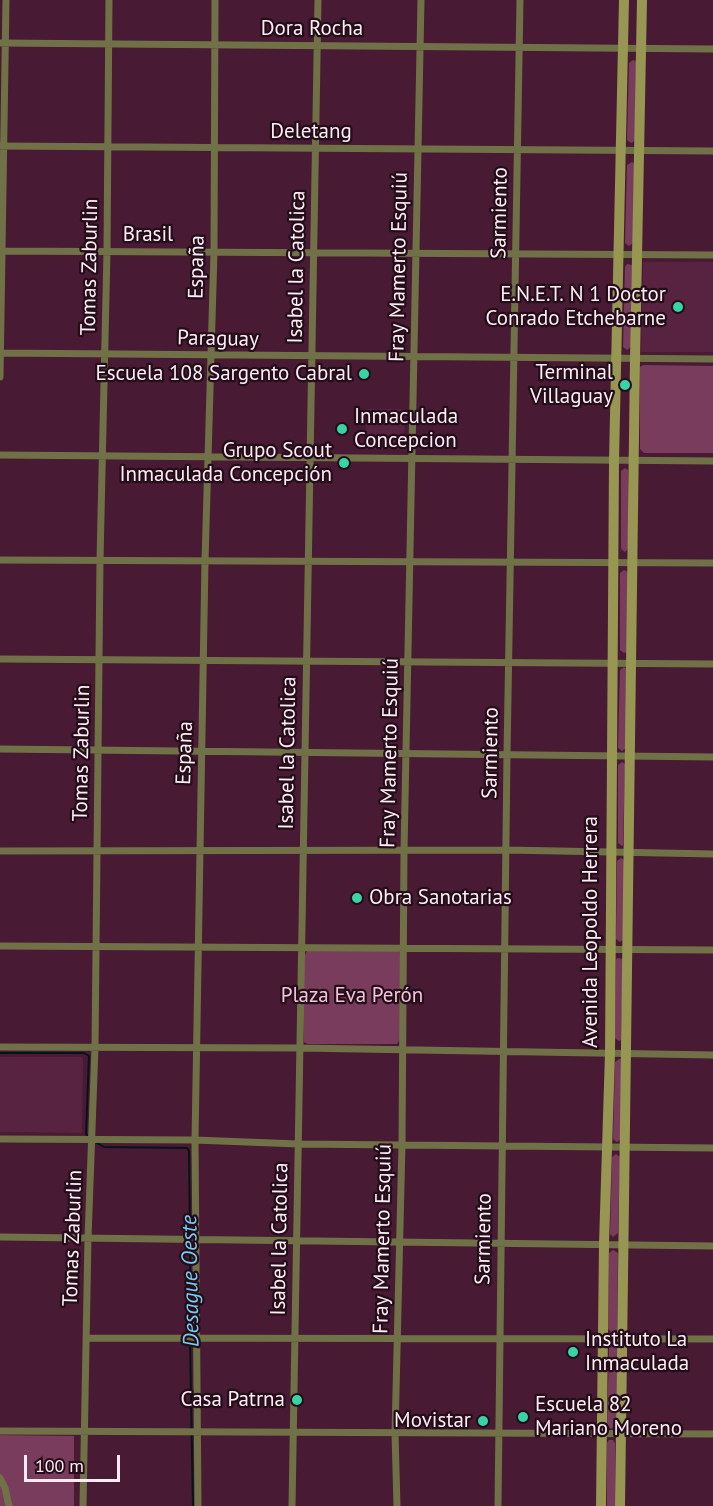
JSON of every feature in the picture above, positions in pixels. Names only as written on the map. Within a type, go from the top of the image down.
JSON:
[{"type":"street","points":[[0,377],[3,43],[6,0]]},
{"type":"street","name":"Tomas Zaburlin","points":[[83,1506],[88,1238],[95,1047],[100,560],[109,147],[109,0]]},
{"type":"street","name":"España","points":[[198,1506],[194,1239],[195,1140],[205,561],[214,252],[215,0]]},
{"type":"street","name":"Isabel la Catolica","points":[[292,1506],[318,0]]},
{"type":"street","name":"Fray Mamerto Esquiú","points":[[397,1506],[395,1433],[404,1049],[404,851],[421,0]]},
{"type":"street","name":"Sarmiento","points":[[498,1506],[507,754],[520,0]]},
{"type":"street","name":"Avenida Leopoldo Herrera","points":[[601,1506],[600,1434],[610,1053],[614,460],[624,0]]},
{"type":"street","name":"Avenida Leopoldo Herrera","points":[[620,1506],[622,1245],[627,1054],[635,359],[642,0]]},
{"type":"street","name":"Dora Rocha","points":[[3,43],[623,47]]},
{"type":"street","points":[[623,47],[713,49]]},
{"type":"street","name":"Deletang","points":[[2,146],[621,151]]},
{"type":"street","points":[[621,151],[713,152]]},
{"type":"street","name":"Brasil","points":[[1,250],[620,255]]},
{"type":"street","points":[[620,255],[713,255]]},
{"type":"street","name":"Paraguay","points":[[0,353],[616,359]]},
{"type":"street","points":[[616,359],[713,359]]},
{"type":"street","points":[[0,454],[713,461]]},
{"type":"street","points":[[0,560],[713,563]]},
{"type":"street","points":[[0,659],[713,664]]},
{"type":"street","points":[[0,749],[713,756]]},
{"type":"street","points":[[0,850],[507,850],[713,854]]},
{"type":"street","points":[[0,946],[713,950]]},
{"type":"street","points":[[0,1047],[404,1049],[713,1055]]},
{"type":"street","points":[[0,1139],[713,1148]]},
{"type":"street","points":[[0,1237],[713,1246]]},
{"type":"street","points":[[86,1338],[713,1339]]},
{"type":"street","points":[[0,1431],[713,1434]]},
{"type":"street","points":[[0,1478],[9,1506]]},
{"type":"shaded area","name":"E.N.E.T. N 1 Doctor Conrado Etchebarne","points":[[643,262],[713,262],[713,352],[641,352]]},
{"type":"shaded area","points":[[366,409],[405,409],[404,449],[366,449]]},
{"type":"shaded area","points":[[0,1057],[83,1057],[82,1133],[0,1132]]},
{"type":"green space","points":[[636,61],[635,141],[631,143],[627,140],[629,63]]},
{"type":"green space","points":[[632,162],[635,164],[633,243],[629,246],[625,243],[627,165]]},
{"type":"green space","points":[[627,264],[632,265],[631,347],[627,350],[623,347],[625,267]]},
{"type":"green space","points":[[643,365],[713,366],[713,453],[644,453],[640,449],[640,367]]},
{"type":"green space","points":[[625,468],[628,470],[629,548],[625,552],[621,549],[621,471]]},
{"type":"green space","points":[[624,570],[628,572],[627,652],[624,653],[620,650],[620,573]]},
{"type":"green space","points":[[624,667],[627,669],[626,748],[622,751],[618,748],[620,670]]},
{"type":"green space","points":[[622,762],[625,764],[622,846],[618,843],[618,765]]},
{"type":"green space","points":[[621,858],[624,860],[624,939],[620,942],[616,939],[617,861]]},
{"type":"green space","name":"Plaza Eva Perón","points":[[308,949],[398,950],[401,954],[400,1039],[397,1044],[308,1044],[304,1042],[304,957]]},
{"type":"green space","points":[[617,958],[623,959],[621,1040],[619,1041],[615,1038]]},
{"type":"green space","points":[[621,1059],[621,1139],[617,1142],[613,1139],[615,1062]]},
{"type":"green space","points":[[616,1154],[620,1157],[618,1233],[613,1237],[610,1234],[612,1157]]},
{"type":"green space","points":[[613,1250],[618,1253],[617,1330],[612,1333],[608,1329],[609,1253]]},
{"type":"green space","points":[[613,1345],[617,1348],[616,1425],[611,1429],[607,1425],[609,1348]]},
{"type":"green space","points":[[0,1435],[74,1436],[74,1506],[0,1506]]},
{"type":"green space","points":[[609,1440],[615,1443],[615,1506],[607,1506],[607,1443]]},
{"type":"waterway","name":"Desague Oeste","points":[[0,1053],[84,1053],[89,1056],[86,1134],[89,1137]]},
{"type":"waterway","name":"Desague Oeste","points":[[97,1143],[104,1147],[187,1148],[189,1151],[190,1236]]},
{"type":"waterway","name":"Desague Oeste","points":[[190,1242],[190,1335]]},
{"type":"waterway","name":"Desague Oeste","points":[[190,1341],[193,1506]]},
{"type":"place","name":"E.N.E.T. N 1 Doctor Conrado Etchebarne","points":[[678,307]]},
{"type":"place","name":"Escuela 108 Sargento Cabral","points":[[364,374]]},
{"type":"place","name":"Terminal Villaguay","points":[[625,385]]},
{"type":"place","name":"Inmaculada Concepcion","points":[[342,429]]},
{"type":"place","name":"Grupo Scout Inmaculada Concepción","points":[[344,463]]},
{"type":"place","name":"Obra Sanotarias","points":[[357,898]]},
{"type":"place","name":"Instituto La Inmaculada","points":[[573,1352]]},
{"type":"place","name":"Casa Patrna","points":[[297,1400]]},
{"type":"place","name":"Escuela 82 Mariano Moreno","points":[[523,1417]]},
{"type":"place","name":"Movistar","points":[[483,1421]]}]
